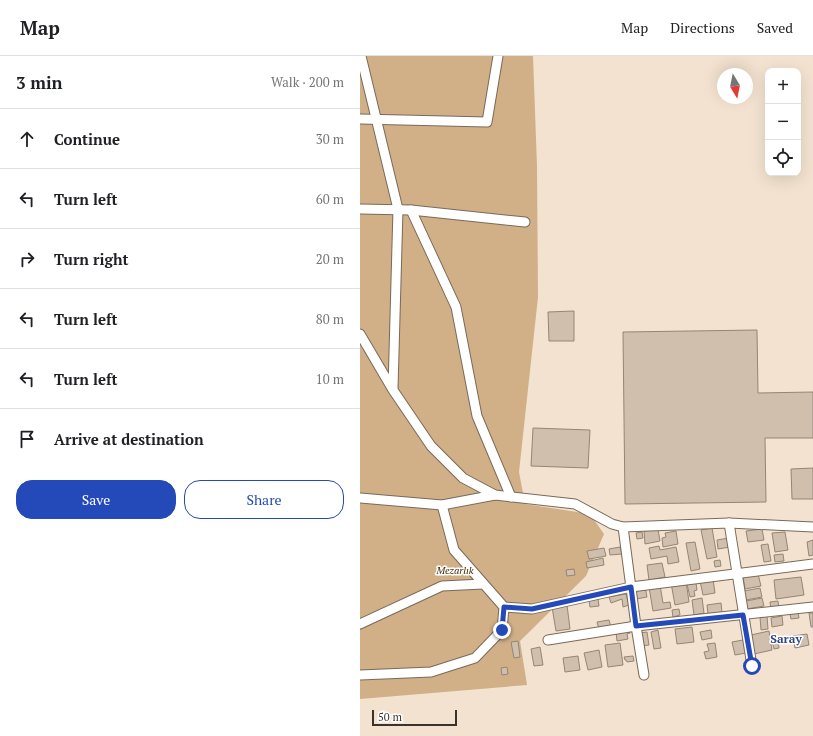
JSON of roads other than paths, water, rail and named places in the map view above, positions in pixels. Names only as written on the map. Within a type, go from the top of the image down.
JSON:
[{"type":"street","points":[[361,56],[398,209],[393,390]]},
{"type":"street","points":[[360,119],[488,122],[498,56]]},
{"type":"street","points":[[360,209],[411,210],[525,222]]},
{"type":"street","points":[[411,210],[456,307],[478,416],[510,497]]},
{"type":"street","points":[[360,334],[393,390],[430,446],[463,478],[495,495]]},
{"type":"street","points":[[360,498],[442,505],[495,495],[575,504],[612,524],[623,527],[729,523],[813,527]]},
{"type":"street","points":[[442,505],[454,550],[504,607],[532,609],[631,587],[738,572],[813,564]]},
{"type":"street","points":[[729,523],[752,666]]},
{"type":"street","points":[[623,527],[644,675]]},
{"type":"street","points":[[360,624],[442,586],[483,584]]},
{"type":"street","points":[[360,675],[431,672],[474,658],[502,630],[504,607]]},
{"type":"street","points":[[548,640],[636,626],[813,608]]},
{"type":"district","name":"Saray","points":[[786,638]]},
{"type":"park label","name":"Mezarlık","points":[[455,570]]}]
